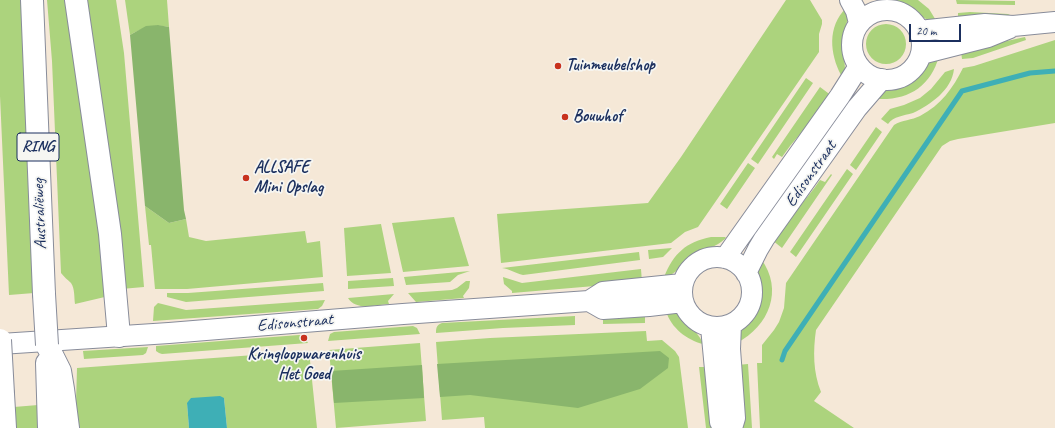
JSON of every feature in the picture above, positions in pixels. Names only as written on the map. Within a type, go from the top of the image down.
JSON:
[{"type":"main road","name":"Australiëweg","points":[[32,0],[47,345],[56,390],[49,428]]},
{"type":"main road","points":[[76,0],[110,234],[118,336]]},
{"type":"main road","points":[[0,326],[5,428]]},
{"type":"main road","points":[[56,390],[68,428]]},
{"type":"street","points":[[850,0],[856,11],[859,23]]},
{"type":"street","points":[[874,5],[899,12],[911,19],[919,31],[922,46],[921,54],[913,68],[899,78],[882,80],[874,77],[866,73],[856,61],[852,48],[853,35],[859,23],[871,13],[874,5]]},
{"type":"street","points":[[919,31],[985,24],[1013,26],[1055,22]]},
{"type":"street","points":[[921,54],[988,37],[1013,26]]},
{"type":"street","name":"Edisonstraat","points":[[725,258],[836,102],[859,66]]},
{"type":"street","name":"Edisonstraat","points":[[746,273],[764,239],[857,108],[882,80]]},
{"type":"street","points":[[709,258],[725,258],[737,264],[746,273],[752,287],[750,302],[743,315],[731,324],[711,327],[701,324],[687,311],[683,293],[685,277],[689,270],[702,260],[709,258]]},
{"type":"street","name":"Edisonstraat","points":[[0,342],[118,336],[589,301],[603,292],[683,293]]},
{"type":"street","points":[[731,324],[730,349],[735,418],[732,428]]},
{"type":"street","points":[[711,327],[720,422],[724,428]]},
{"type":"green space","points":[[0,0],[23,0],[34,293],[9,295],[0,96]]},
{"type":"green space","points":[[47,0],[70,0],[109,296],[75,304],[72,285],[61,273],[52,61]]},
{"type":"green space","points":[[83,0],[116,0],[124,53],[144,287],[121,289]]},
{"type":"green space","points":[[125,0],[167,0],[169,27],[148,27],[130,35]]},
{"type":"green space","points":[[786,0],[810,0],[822,20],[819,34],[819,52],[698,227],[685,232],[671,243],[501,263],[497,214],[648,203],[681,157]]},
{"type":"green space","points":[[890,0],[918,0],[929,9],[937,22],[924,18],[913,8],[907,5]]},
{"type":"green space","points":[[956,0],[1015,1],[1015,5],[957,4]]},
{"type":"green space","points":[[846,8],[848,17],[843,39],[845,69],[843,76],[837,67],[834,58],[832,41],[836,24],[840,15]]},
{"type":"green space","points":[[970,12],[1008,14],[1010,16],[958,22],[958,13]]},
{"type":"green space","points":[[886,24],[897,27],[903,33],[906,44],[903,55],[897,61],[886,64],[875,61],[869,55],[866,44],[869,33],[875,27]]},
{"type":"green space","points":[[158,25],[169,27],[186,219],[169,223],[145,206],[130,35],[146,26]]},
{"type":"green space","points":[[1025,37],[1026,40],[973,58],[962,59],[961,51]]},
{"type":"green space","points":[[1055,40],[1055,123],[958,139],[950,141],[942,146],[816,330],[814,361],[816,377],[821,392],[814,401],[854,428],[760,428],[757,363],[762,363],[762,345],[779,322],[784,308],[786,283],[894,125],[920,116],[934,107],[951,89],[963,68],[974,66]]},
{"type":"green space","points":[[939,56],[930,76],[917,89],[900,97],[879,99],[878,96],[884,91],[907,83],[932,59]]},
{"type":"green space","points":[[954,69],[949,84],[945,90],[926,106],[913,113],[896,118],[888,124],[881,119],[890,109],[920,98],[931,89],[945,72]]},
{"type":"green space","points":[[806,78],[813,83],[758,164],[751,159]]},
{"type":"green space","points":[[820,87],[832,96],[782,157],[777,154],[774,159],[772,157]]},
{"type":"green space","points":[[876,127],[882,132],[856,170],[850,165]]},
{"type":"green space","points":[[748,163],[755,168],[727,209],[720,204]]},
{"type":"green space","points":[[847,169],[853,174],[796,257],[790,252]]},
{"type":"green space","points":[[831,174],[832,175],[782,248],[772,240],[820,180],[825,182]]},
{"type":"green space","points":[[145,206],[169,223],[186,219],[189,237],[206,241],[305,231],[307,243],[320,241],[323,277],[187,289],[155,289],[151,245],[149,245]]},
{"type":"green space","points":[[454,217],[469,266],[403,272],[392,223]]},
{"type":"green space","points":[[381,224],[391,273],[347,276],[344,228]]},
{"type":"green space","points":[[711,237],[726,238],[717,245],[694,254],[677,271],[664,277],[672,261],[682,250],[695,242]]},
{"type":"green space","points":[[672,248],[663,257],[649,259],[648,250]]},
{"type":"green space","points":[[639,252],[640,260],[523,275],[502,268]]},
{"type":"green space","points":[[761,259],[768,271],[771,283],[772,295],[770,306],[765,317],[757,327],[748,336],[737,343],[738,337],[757,308],[759,302],[760,293],[758,266]]},
{"type":"green space","points":[[641,269],[642,282],[512,293],[512,291],[504,284],[503,277],[522,283]]},
{"type":"green space","points":[[470,271],[458,275],[450,282],[406,285],[404,277]]},
{"type":"green space","points":[[393,278],[394,286],[348,289],[348,281]]},
{"type":"green space","points":[[466,281],[470,281],[469,288],[463,296],[464,298],[416,302],[408,293],[452,290]]},
{"type":"green space","points":[[323,283],[324,291],[186,302],[167,297],[167,293],[188,293]]},
{"type":"green space","points":[[394,294],[388,301],[389,304],[372,306],[356,305],[348,298]]},
{"type":"green space","points":[[325,300],[322,306],[318,309],[153,321],[154,307],[158,303],[186,310]]},
{"type":"green space","points":[[666,311],[682,317],[697,333],[703,344],[691,340],[680,332],[668,317]]},
{"type":"green space","points":[[645,312],[645,323],[603,324],[603,314]]},
{"type":"green space","points":[[575,316],[575,325],[436,333],[437,326],[442,323]]},
{"type":"green space","points":[[413,326],[417,328],[420,334],[328,341],[330,334],[334,332]]},
{"type":"green space","points":[[646,331],[647,341],[662,340],[675,351],[679,357],[688,428],[485,428],[484,417],[442,420],[436,342]]},
{"type":"green space","points":[[299,335],[304,336],[308,343],[162,354],[156,351],[156,346]]},
{"type":"green space","points":[[420,343],[426,421],[336,428],[329,350]]},
{"type":"green space","points":[[148,347],[146,353],[143,355],[84,359],[83,351]]},
{"type":"green space","points":[[309,351],[317,428],[227,428],[224,398],[187,403],[189,428],[78,428],[76,403],[77,368]]},
{"type":"green space","points":[[660,351],[669,358],[668,368],[640,389],[578,408],[470,395],[440,397],[437,364]]},
{"type":"green space","points":[[748,364],[752,428],[743,428],[737,365]]},
{"type":"green space","points":[[422,365],[424,398],[334,403],[331,371]]},
{"type":"green space","points":[[699,367],[708,367],[714,428],[706,428]]},
{"type":"green space","points":[[38,405],[39,428],[15,428],[14,407]]},
{"type":"water","points":[[220,396],[224,398],[227,428],[189,428],[187,403],[191,398]]},
{"type":"waterway","points":[[782,360],[785,351],[962,91],[1030,73],[1055,71]]},
{"type":"place","name":"Tuinmeubelshop","points":[[558,66]]},
{"type":"place","name":"Bouwhof","points":[[565,117]]},
{"type":"place","name":"ALLSAFE Mini Opslag","points":[[246,178]]},
{"type":"place","name":"Kringloopwarenhuis Het Goed","points":[[304,338]]}]
